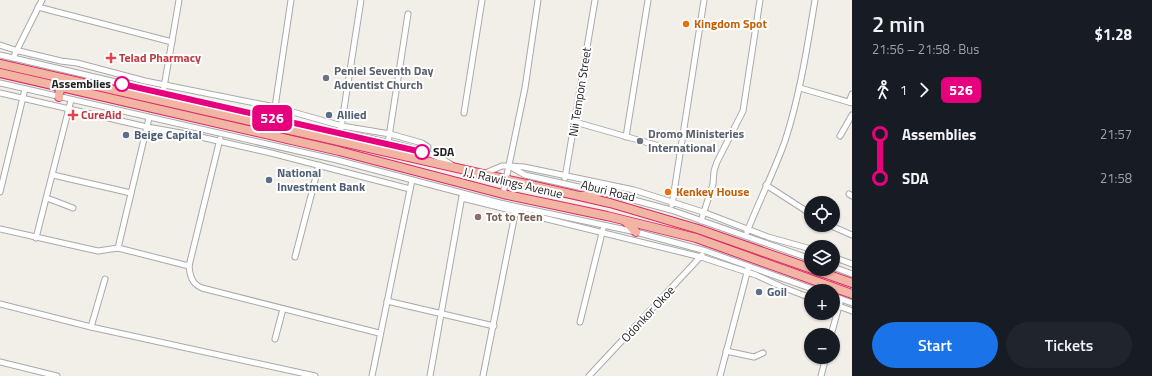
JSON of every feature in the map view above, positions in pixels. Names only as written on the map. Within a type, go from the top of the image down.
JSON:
[{"type":"highway","name":"Aburi Road","points":[[0,64],[45,70],[458,169],[581,196],[691,227],[852,283]]},
{"type":"highway","name":"J.J. Rawlings Avenue","points":[[0,73],[339,151],[460,183],[504,191],[696,238],[852,294]]},
{"type":"highway","points":[[58,97],[60,87]]},
{"type":"highway","points":[[337,160],[339,151]]},
{"type":"highway","points":[[581,196],[601,192]]},
{"type":"highway","points":[[624,220],[636,232]]},
{"type":"street","points":[[13,58],[15,50],[42,0]]},
{"type":"street","points":[[163,94],[179,0]]},
{"type":"street","points":[[275,107],[291,0]]},
{"type":"street","points":[[340,133],[361,0]]},
{"type":"street","points":[[464,113],[482,0]]},
{"type":"street","points":[[504,191],[525,88],[538,0]]},
{"type":"street","name":"Nii Tempon Street","points":[[564,183],[595,0]]},
{"type":"street","points":[[626,137],[648,0]]},
{"type":"street","points":[[671,210],[704,0]]},
{"type":"street","points":[[701,221],[713,184],[714,171],[717,162],[743,111],[760,0]]},
{"type":"street","points":[[745,236],[784,142],[800,88],[815,0]]},
{"type":"street","points":[[38,7],[172,42]]},
{"type":"street","points":[[388,143],[408,14]]},
{"type":"street","points":[[0,45],[15,50],[61,61],[77,63],[164,86],[275,107],[342,126],[390,134],[422,143],[428,147],[427,154]]},
{"type":"street","points":[[0,55],[13,58],[45,70],[221,106],[388,143],[444,159],[458,169]]},
{"type":"street","points":[[0,83],[337,160],[462,195],[748,269],[804,287]]},
{"type":"street","points":[[800,88],[850,102],[852,94]]},
{"type":"street","points":[[0,192],[25,89]]},
{"type":"street","points":[[0,93],[147,127],[255,149],[410,188]]},
{"type":"street","points":[[221,106],[223,97]]},
{"type":"street","points":[[36,238],[71,100]]},
{"type":"street","points":[[840,136],[852,115]]},
{"type":"street","points":[[118,248],[149,118]]},
{"type":"street","points":[[575,122],[680,152]]},
{"type":"street","points":[[221,133],[189,266],[192,280],[199,286],[379,333]]},
{"type":"street","points":[[255,149],[257,141]]},
{"type":"street","points":[[295,257],[319,165]]},
{"type":"street","points":[[482,174],[502,166],[524,167],[634,190],[703,212],[747,230],[804,247]]},
{"type":"street","points":[[509,166],[526,175],[671,210],[804,257]]},
{"type":"street","points":[[53,175],[131,193]]},
{"type":"street","points":[[372,376],[379,333],[388,301],[412,180]]},
{"type":"street","points":[[766,185],[804,209]]},
{"type":"street","points":[[430,376],[462,195]]},
{"type":"street","points":[[47,198],[73,208]]},
{"type":"street","points":[[516,208],[605,224],[706,251],[748,269],[782,288],[804,296]]},
{"type":"street","points":[[483,376],[516,208]]},
{"type":"street","points":[[580,322],[605,224]]},
{"type":"street","points":[[840,230],[851,234],[852,227]]},
{"type":"street","points":[[0,229],[98,251],[118,248],[189,266]]},
{"type":"street","name":"Odonkor Okoe","points":[[589,376],[706,251]]},
{"type":"street","points":[[840,260],[852,264]]},
{"type":"street","points":[[720,376],[748,269]]},
{"type":"street","points":[[840,270],[852,274]]},
{"type":"street","points":[[91,327],[105,279]]},
{"type":"street","points":[[840,302],[841,299],[852,303]]},
{"type":"street","points":[[388,301],[494,326]]},
{"type":"street","points":[[0,304],[91,327],[315,376]]},
{"type":"street","points":[[840,306],[852,311]]},
{"type":"street","points":[[275,339],[283,308]]},
{"type":"street","points":[[726,351],[754,357],[763,352]]},
{"type":"street","points":[[0,362],[42,374],[57,376]]},
{"type":"street","points":[[821,376],[824,364]]},
{"type":"bus line","name":"526","points":[[122,84],[388,143],[422,152]]},
{"type":"place","name":"Kingdom Spot","points":[[686,24]]},
{"type":"place","name":"Telad Pharmacy","points":[[111,58]]},
{"type":"place","name":"Peniel Seventh Day Adventist Church","points":[[326,78]]},
{"type":"place","name":"Assemblies","points":[[122,84]]},
{"type":"place","name":"CureAid","points":[[73,115]]},
{"type":"place","name":"Allied","points":[[329,115]]},
{"type":"place","name":"Beige Capital","points":[[126,135]]},
{"type":"place","name":"Dromo Ministeries International","points":[[640,141]]},
{"type":"place","name":"SDA","points":[[422,152]]},
{"type":"place","name":"National Investment Bank","points":[[269,180]]},
{"type":"place","name":"Kenkey House","points":[[668,192]]},
{"type":"place","name":"Tot to Teen","points":[[478,217]]},
{"type":"place","name":"Goil","points":[[759,292]]}]
